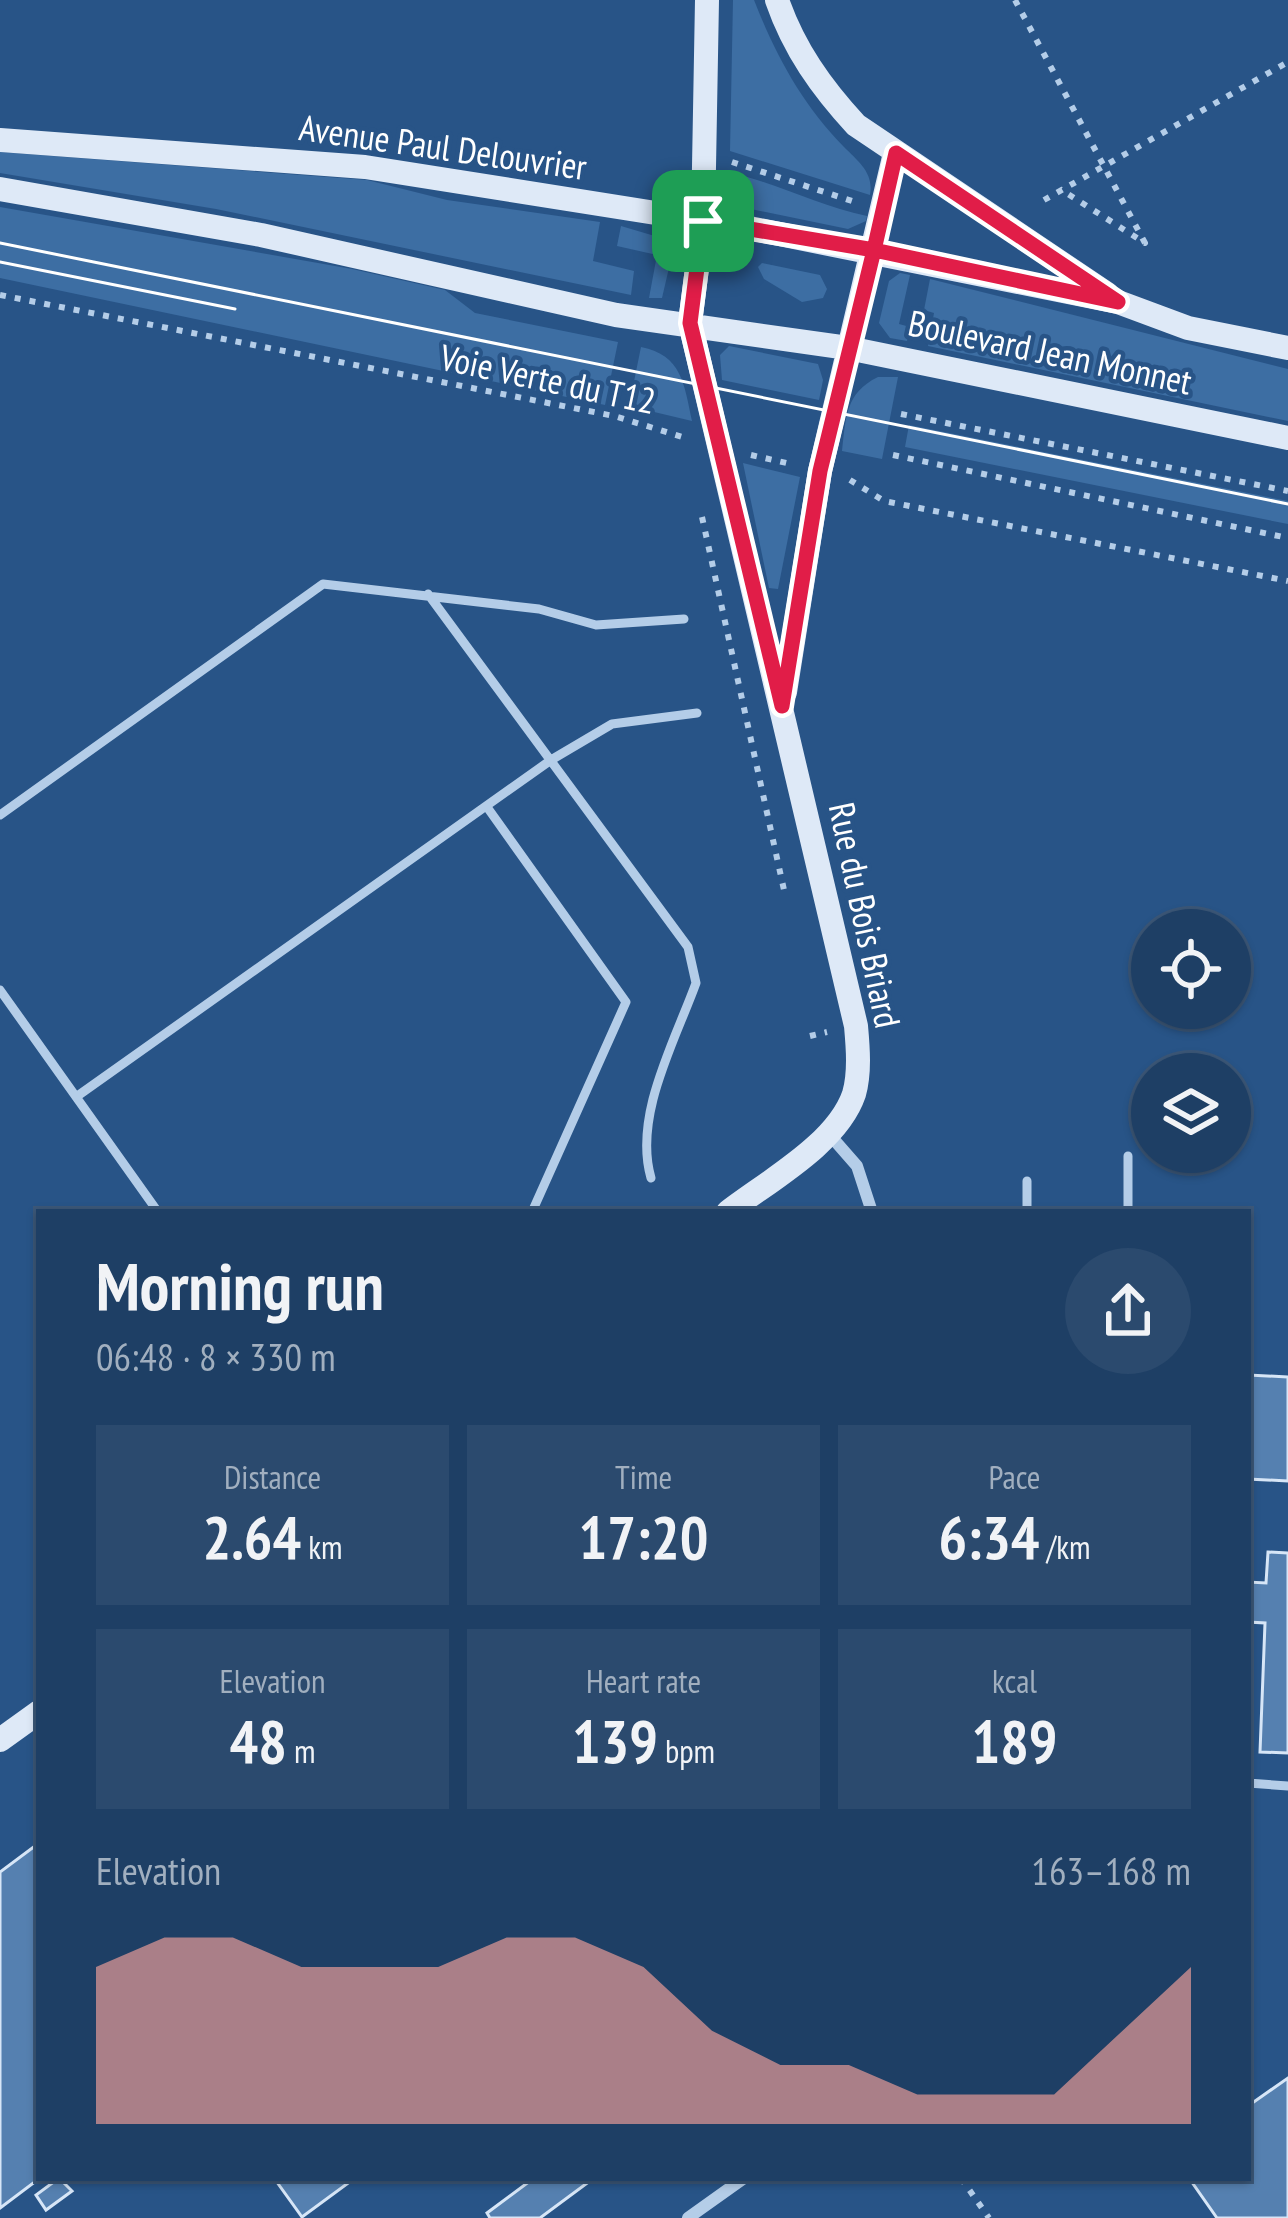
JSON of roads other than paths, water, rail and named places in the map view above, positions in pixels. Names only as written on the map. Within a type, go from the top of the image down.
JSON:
[{"type":"main road","points":[[0,189],[261,235],[554,304],[690,323],[703,221],[707,0]]},
{"type":"main road","points":[[777,0],[789,34],[824,90],[856,125],[896,153],[1118,302],[1188,328],[1288,348]]},
{"type":"main road","name":"Avenue Paul Delouvrier","points":[[0,140],[365,167],[874,250],[1118,302]]},
{"type":"main road","name":"Rue du Bois Briard","points":[[782,706],[820,471],[896,153]]},
{"type":"main road","name":"Rue du Bois Briard","points":[[690,323],[856,1026],[854,1096],[828,1133]]},
{"type":"main road","name":"Boulevard Jean Monnet","points":[[690,323],[848,348],[1288,438]]},
{"type":"main road","points":[[732,1209],[828,1133]]},
{"type":"main road","points":[[0,1740],[36,1714]]},
{"type":"street","points":[[828,1133],[857,1166],[871,1209]]},
{"type":"street","points":[[688,2218],[740,2181]]},
{"type":"lane","points":[[0,815],[323,584],[539,609],[596,625],[683,619]]},
{"type":"lane","points":[[428,593],[695,964],[696,983],[652,1108],[645,1145],[651,1178]]},
{"type":"lane","points":[[76,1096],[551,760],[612,724],[697,713]]},
{"type":"lane","points":[[487,807],[626,1002],[533,1209]]},
{"type":"lane","points":[[0,990],[156,1209]]},
{"type":"lane","points":[[1128,1156],[1128,1209]]},
{"type":"lane","points":[[1027,1181],[1027,1209]]},
{"type":"lane","points":[[1251,1783],[1288,1786]]},
{"type":"tram line","points":[[0,243],[1288,504]]},
{"type":"tram line","points":[[0,262],[235,309]]}]
